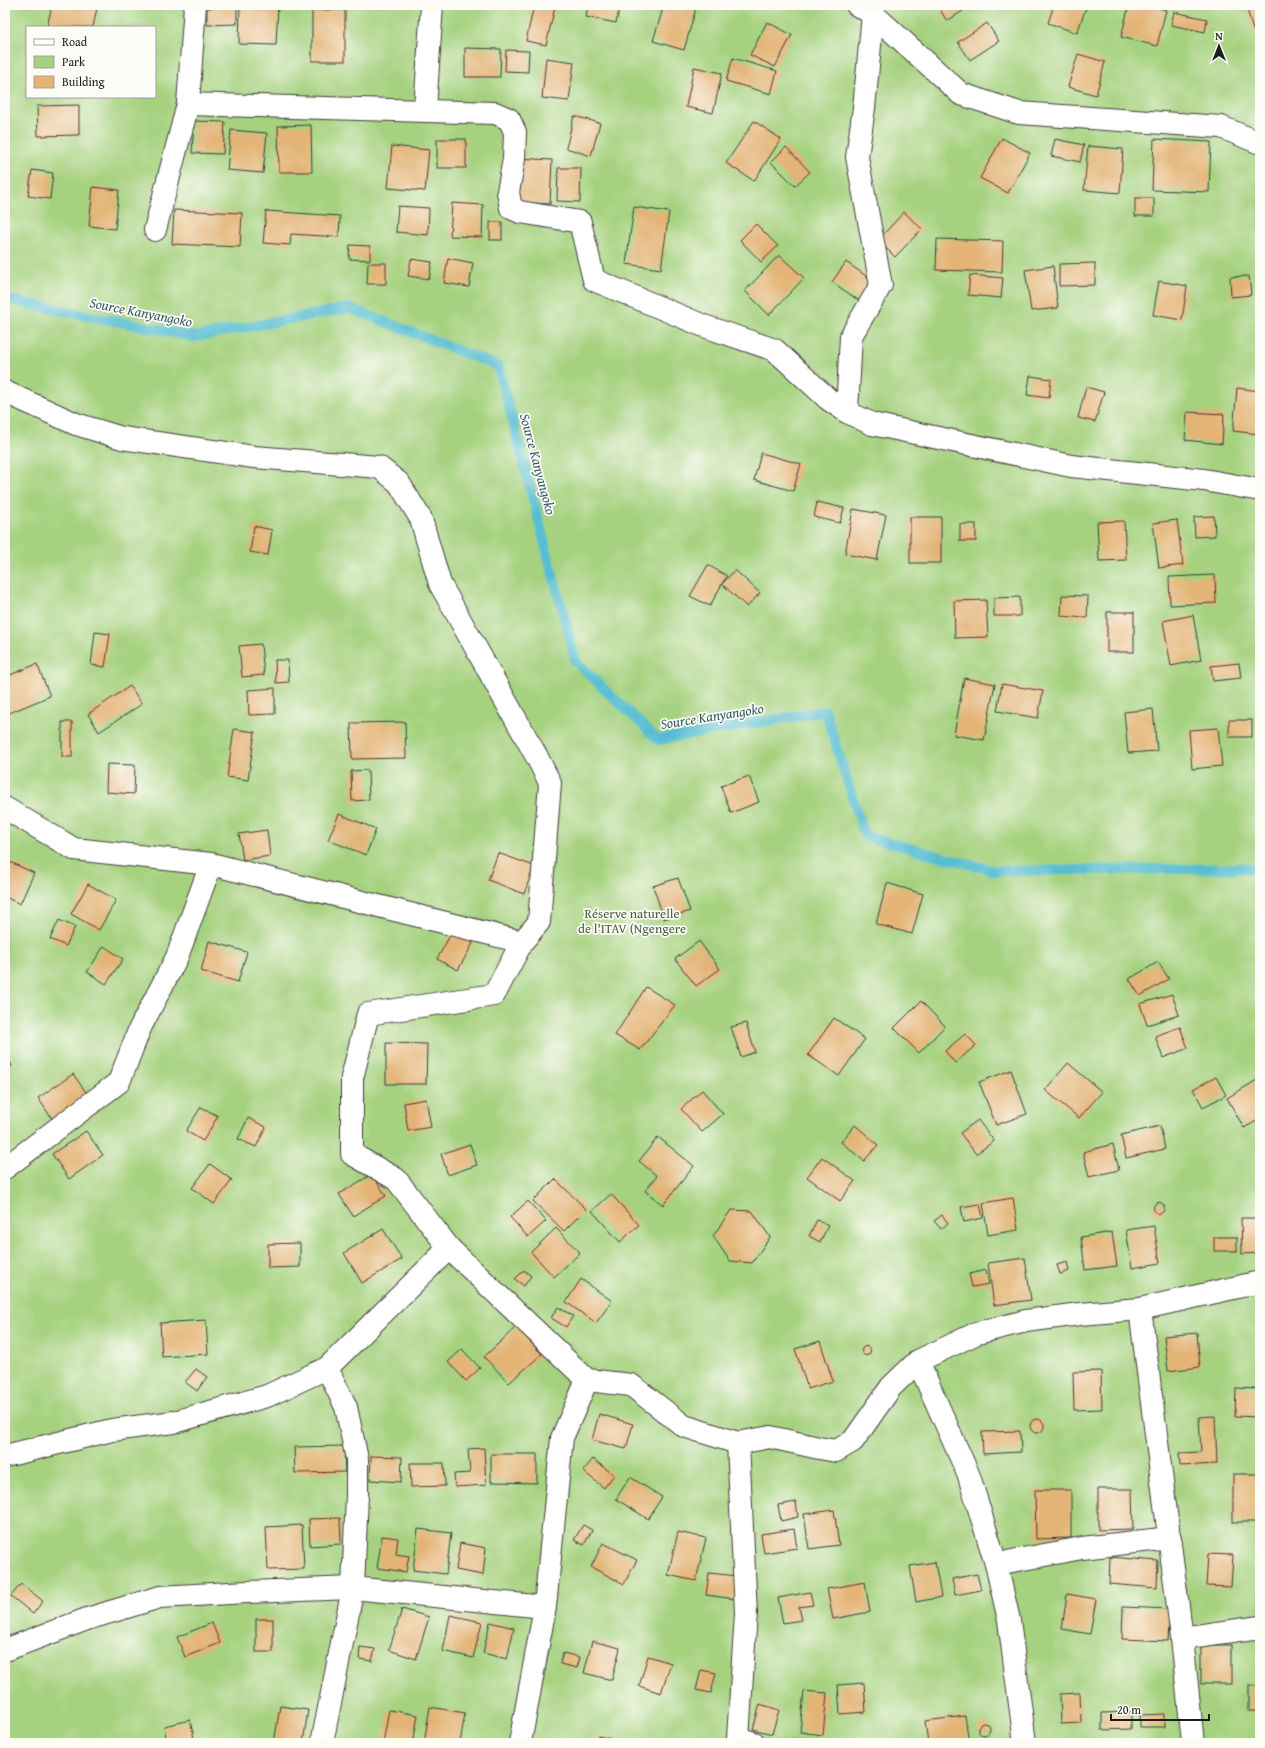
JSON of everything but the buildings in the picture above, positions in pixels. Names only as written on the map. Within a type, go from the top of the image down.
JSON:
[{"type":"street","points":[[155,230],[188,104],[196,5]]},
{"type":"street","points":[[425,110],[432,5]]},
{"type":"street","points":[[847,412],[851,336],[881,285],[857,157],[864,108],[865,10]]},
{"type":"street","points":[[865,10],[961,94],[1019,113],[1221,127],[1260,143]]},
{"type":"street","points":[[188,104],[495,113],[509,119],[515,132],[514,159],[508,192],[511,208],[520,212],[580,222],[594,280],[704,326],[775,350],[828,399],[847,412],[872,424],[1071,466],[1204,480],[1260,490]]},
{"type":"street","points":[[5,392],[76,424],[122,438],[254,457],[379,467],[399,483],[421,520],[440,584],[537,757],[550,783],[539,922],[522,942],[494,995],[368,1014],[352,1078],[352,1154],[396,1179],[449,1248],[587,1380],[631,1385],[684,1426],[738,1442],[770,1437],[836,1451],[854,1442],[891,1387],[918,1361],[977,1333],[1026,1321],[1080,1314],[1140,1309],[1260,1282]]},
{"type":"street","points":[[5,808],[74,849],[211,864],[522,942]]},
{"type":"street","points":[[5,1168],[119,1082],[140,1028],[177,957],[211,864]]},
{"type":"street","points":[[5,1456],[112,1430],[174,1422],[267,1396],[327,1368],[449,1248]]},
{"type":"street","points":[[1140,1309],[1170,1538],[1193,1743]]},
{"type":"street","points":[[918,1361],[969,1476],[996,1564],[1010,1620],[1025,1743]]},
{"type":"street","points":[[322,1743],[353,1588],[357,1459],[346,1407],[327,1368]]},
{"type":"street","points":[[520,1743],[545,1607],[562,1438],[587,1380]]},
{"type":"street","points":[[738,1442],[746,1613],[738,1738],[754,1743]]},
{"type":"street","points":[[996,1564],[1082,1548],[1170,1538]]},
{"type":"street","points":[[5,1650],[87,1619],[160,1597],[353,1588],[545,1607]]},
{"type":"street","points":[[1182,1638],[1260,1627]]},
{"type":"green space","name":"Réserve naturelle de l'ITAV (Ngengere","points":[[5,5],[1260,5],[1260,1743],[5,1743]]},
{"type":"waterway","name":"Source Kanyangoko","points":[[5,299],[195,337],[349,308],[498,366],[576,662],[658,740],[825,711],[865,836],[995,871],[1260,868]]}]
